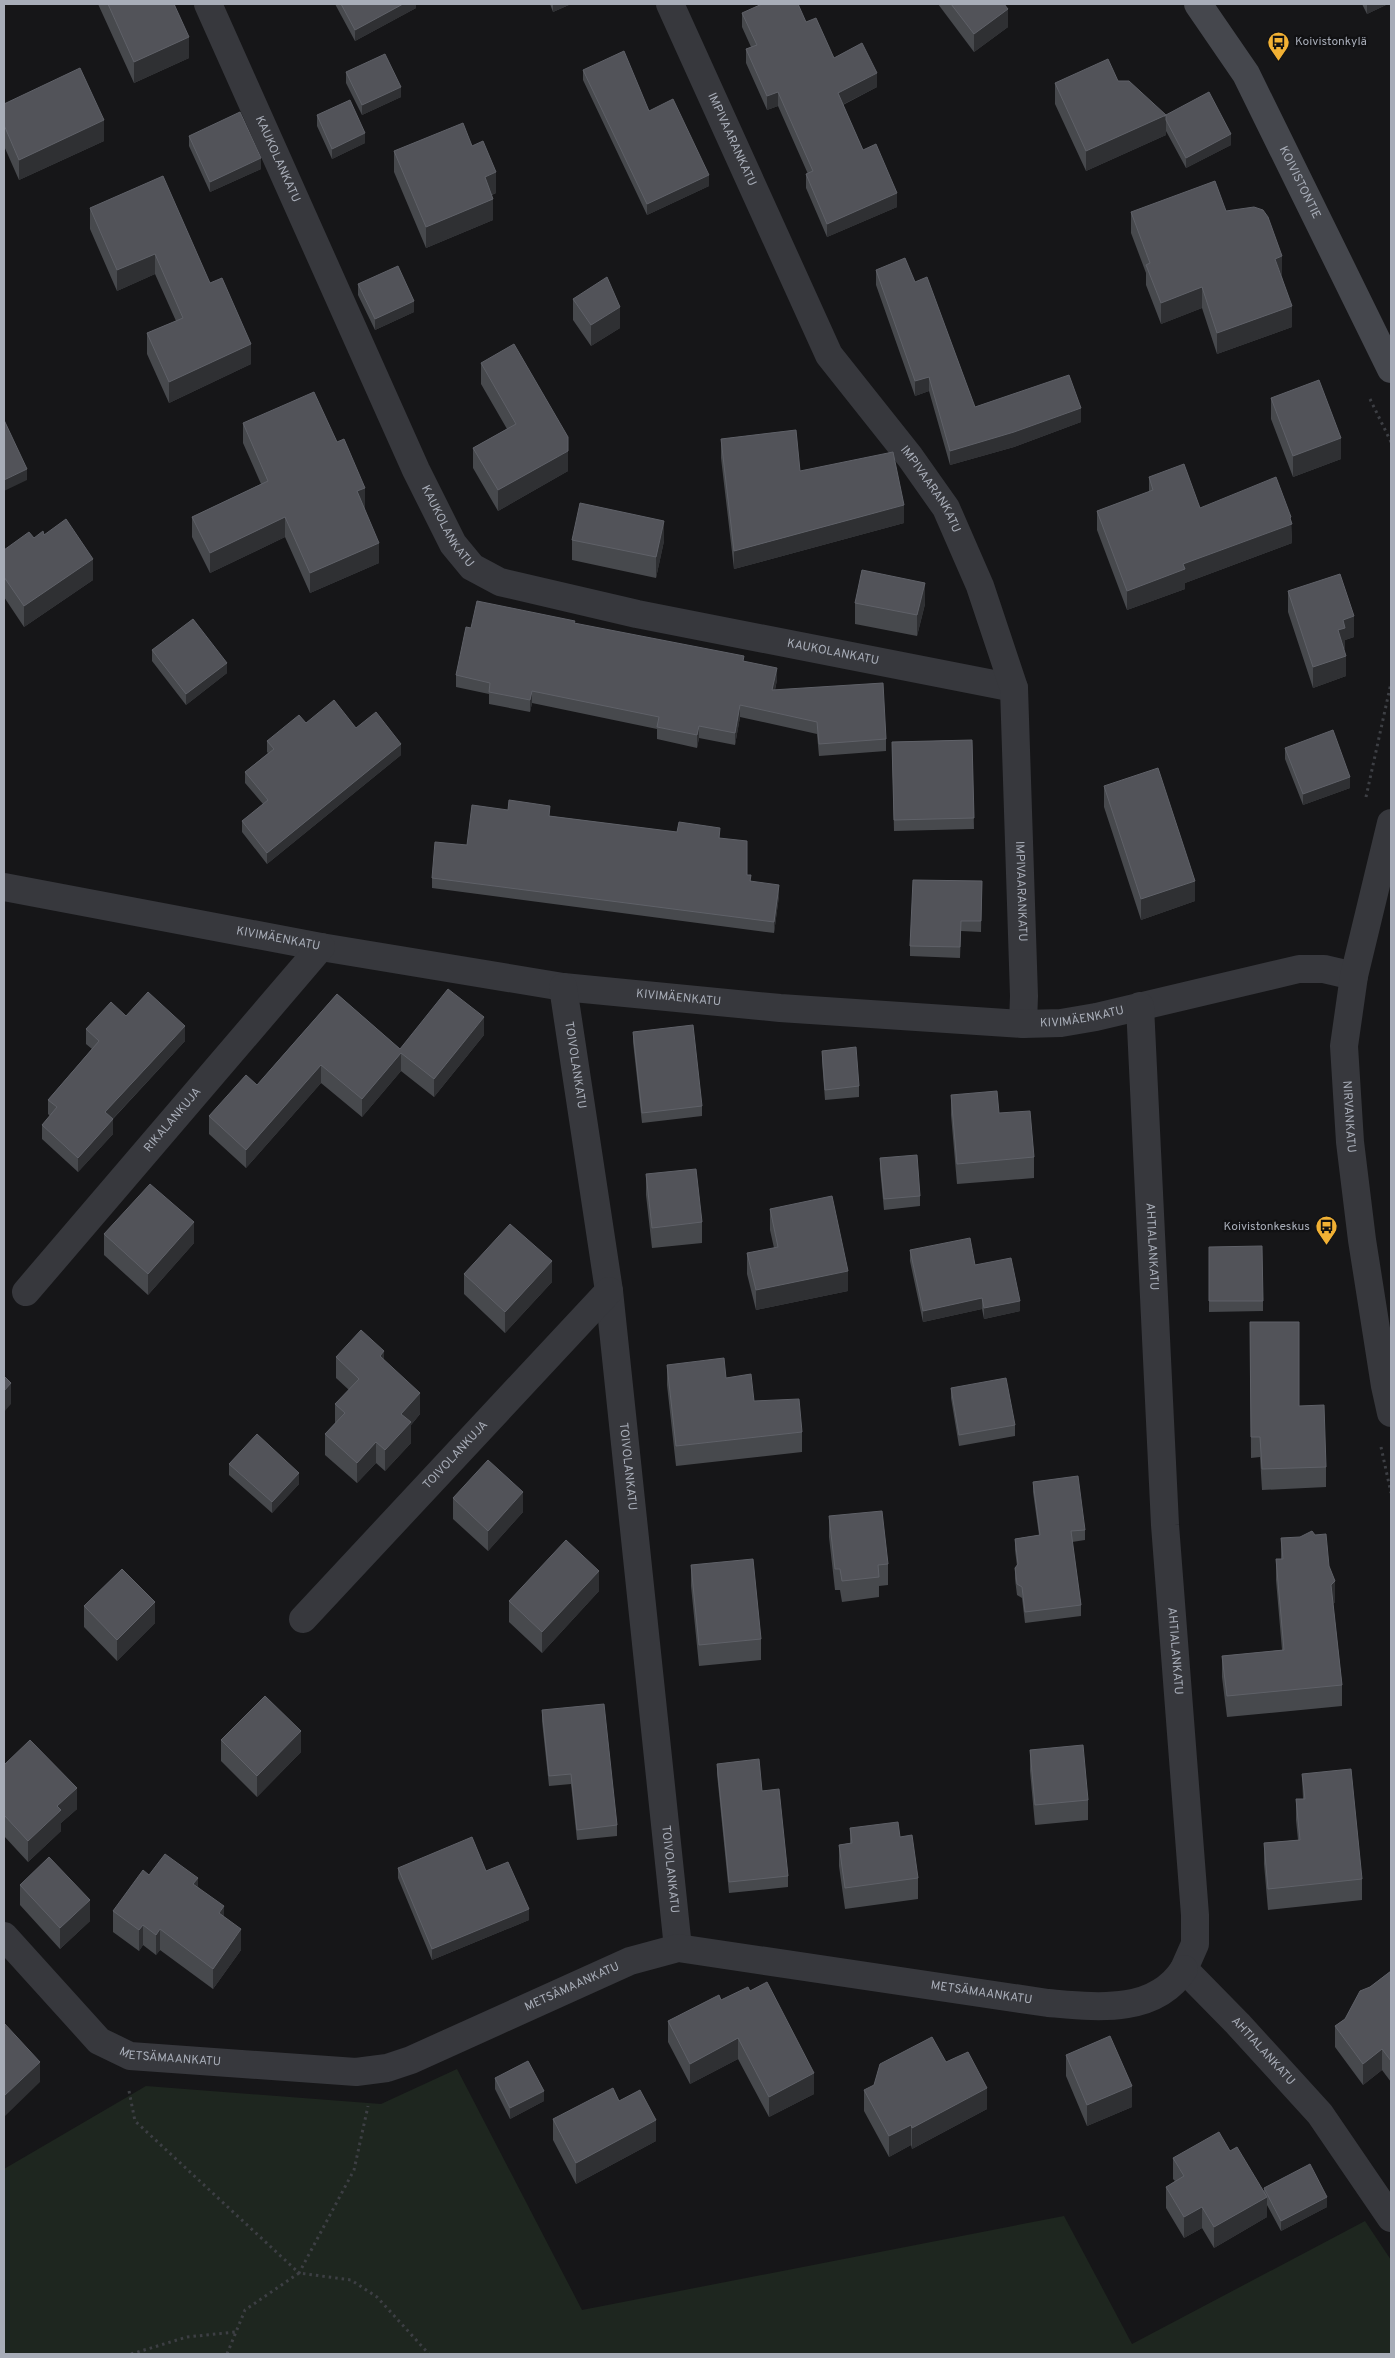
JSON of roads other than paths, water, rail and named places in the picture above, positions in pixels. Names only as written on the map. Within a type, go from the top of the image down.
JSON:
[{"type":"main road","name":"KOIVISTONTIE","points":[[1198,4],[1246,74],[1391,368]]},
{"type":"street","name":"KAUKOLANKATU","points":[[208,4],[416,470],[453,544],[472,567],[500,582],[628,612],[1014,688]]},
{"type":"street","name":"IMPIVAARANKATU","points":[[670,4],[829,355],[910,457],[946,508],[980,586],[1014,688],[1024,986],[1023,1024]]},
{"type":"street","name":"NIRVANKATU","points":[[1391,823],[1354,976],[1344,1046],[1350,1142],[1362,1240],[1388,1386],[1391,1413]]},
{"type":"street","name":"KIVIMÄENKATU","points":[[4,887],[321,947],[563,987],[780,1008],[1023,1024],[1061,1023],[1299,969],[1324,969],[1354,976]]},
{"type":"street","name":"RIKALANKUJA","points":[[26,1292],[321,947]]},
{"type":"street","name":"TOIVOLANKATU","points":[[563,987],[609,1291],[678,1948]]},
{"type":"street","name":"AHTIALANKATU","points":[[1140,1006],[1165,1525],[1195,1915],[1194,1944],[1184,1968],[1320,2114],[1391,2218]]},
{"type":"street","name":"TOIVOLANKUJA","points":[[303,1619],[609,1291]]},
{"type":"street","name":"METSÄMAANKATU","points":[[4,1936],[99,2041],[130,2056],[356,2072],[377,2070],[411,2060],[630,1961],[678,1948],[1048,2003],[1104,2007],[1132,2003],[1156,1995],[1176,1982],[1184,1968]]},
{"type":"place","name":"Koivistonkylä","points":[[1279,61]]},
{"type":"place","name":"Koivistonkeskus","points":[[1326,1246]]}]
